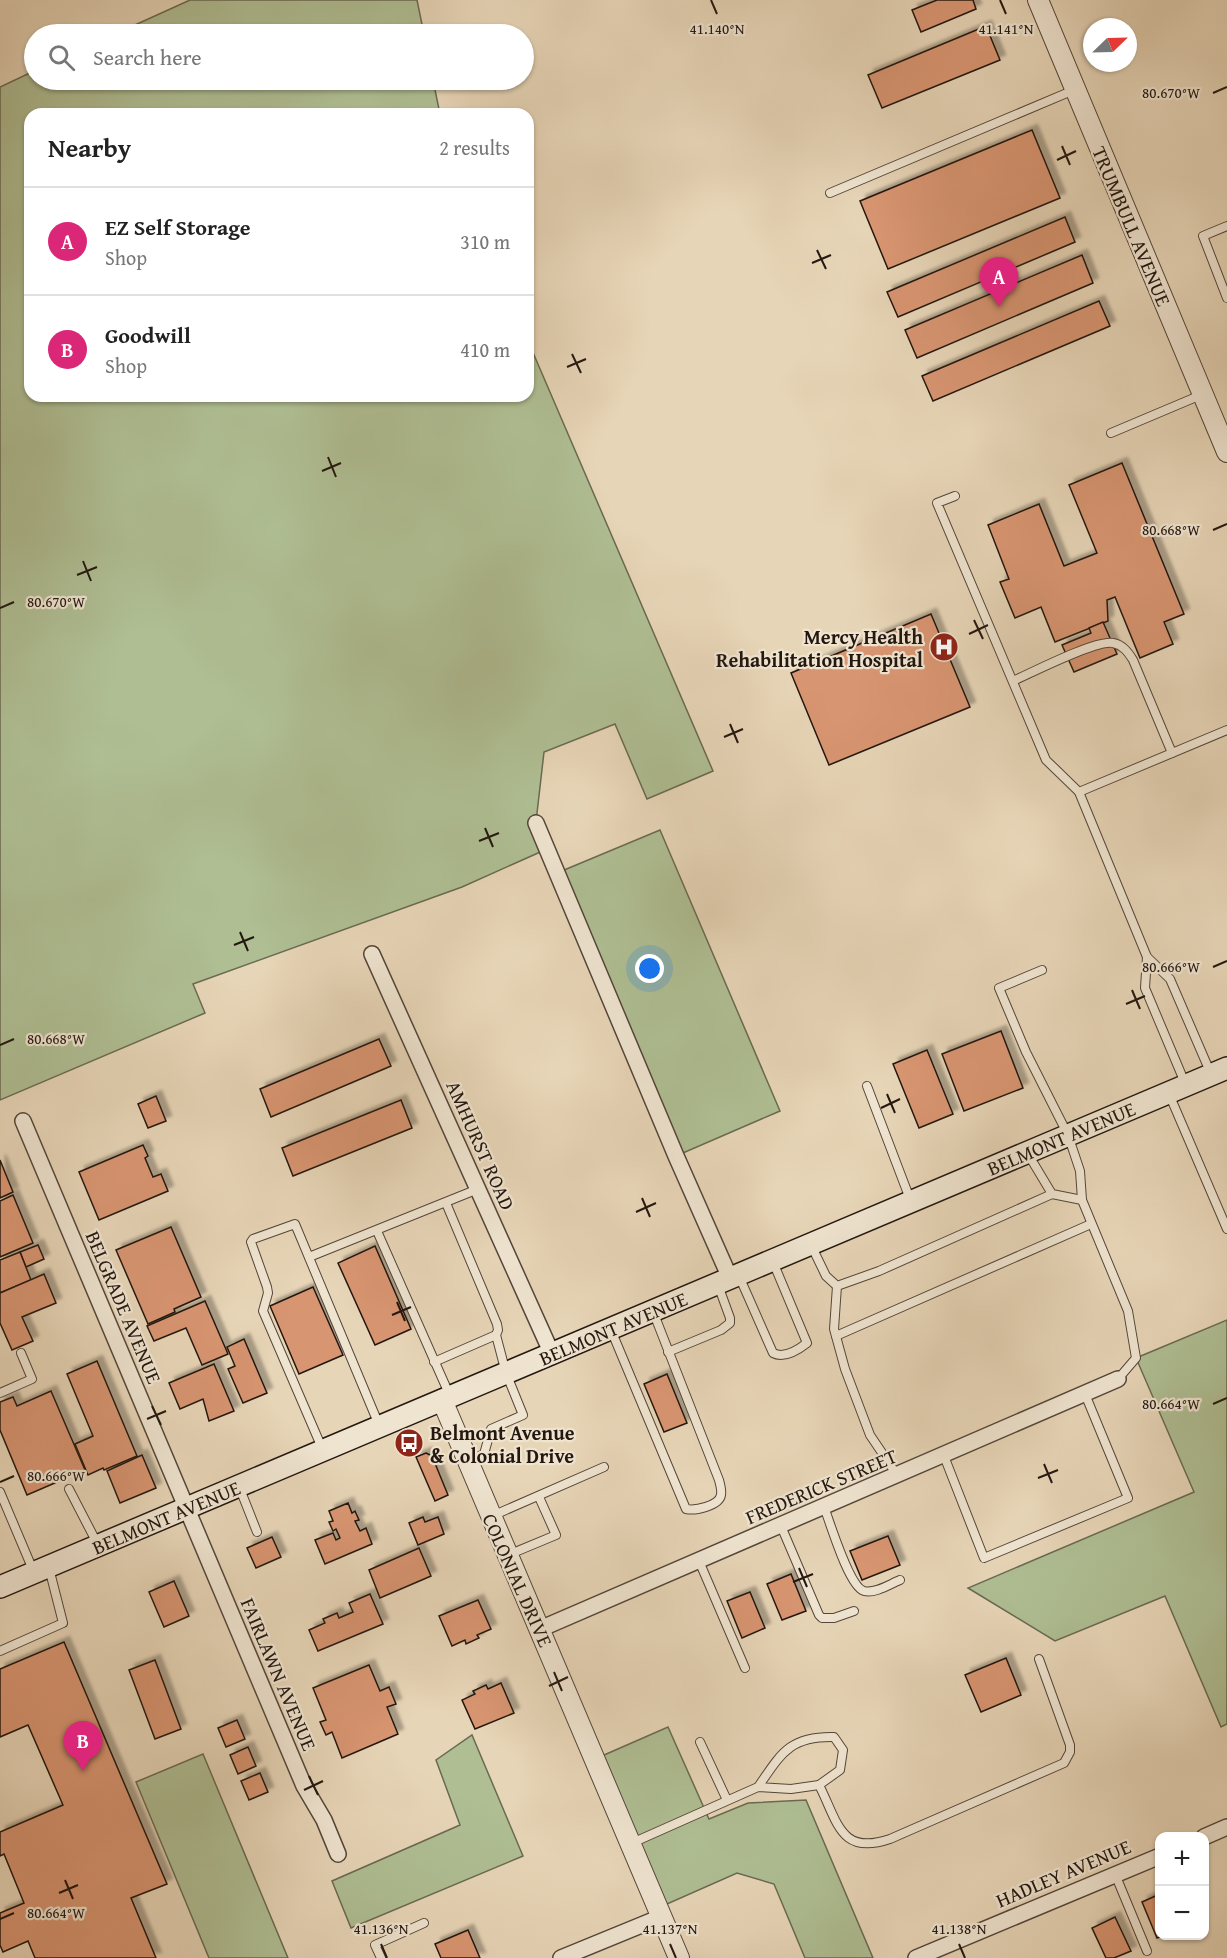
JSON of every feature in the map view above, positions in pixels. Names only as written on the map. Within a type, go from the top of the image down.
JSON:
[{"type":"main road","name":"BELMONT AVENUE","points":[[0,1587],[1219,1072]]},
{"type":"street","name":"TRUMBULL AVENUE","points":[[1038,0],[1227,452]]},
{"type":"street","points":[[536,823],[729,1279]]},
{"type":"street","name":"AMHURST ROAD","points":[[372,954],[552,1354]]},
{"type":"street","name":"BELGRADE AVENUE","points":[[23,1121],[186,1509]]},
{"type":"street","name":"FREDERICK STREET","points":[[540,1629],[1118,1379]]},
{"type":"street","name":"COLONIAL DRIVE","points":[[446,1399],[467,1461],[679,1958]]},
{"type":"street","name":"FAIRLAWN AVENUE","points":[[186,1509],[304,1786],[318,1809],[338,1854]]},
{"type":"street","points":[[1209,1835],[1227,1827]]},
{"type":"street","name":"HADLEY AVENUE","points":[[916,1958],[1155,1858]]},
{"type":"street","points":[[561,1958],[661,1917]]},
{"type":"lane","points":[[830,193],[1075,89]]},
{"type":"lane","points":[[1227,226],[1203,236],[1227,298]]},
{"type":"lane","points":[[1111,433],[1203,395]]},
{"type":"lane","points":[[955,496],[937,503],[1046,760],[1079,792],[1147,957],[1170,979],[1219,1072]]},
{"type":"lane","points":[[1013,681],[1107,642],[1124,648],[1133,660],[1172,753]]},
{"type":"lane","points":[[1079,792],[1227,730]]},
{"type":"lane","points":[[1147,957],[1145,988],[1177,1089],[1227,1229]]},
{"type":"lane","points":[[1042,970],[999,988],[1026,1052],[1068,1135],[1080,1171],[1082,1200],[1128,1311],[1136,1358],[1118,1379]]},
{"type":"lane","points":[[867,1086],[911,1202]]},
{"type":"lane","points":[[1027,1153],[1052,1194]]},
{"type":"lane","points":[[309,1257],[478,1189]]},
{"type":"lane","points":[[837,1286],[879,1271],[1052,1194],[1082,1200]]},
{"type":"lane","points":[[446,1203],[497,1324],[496,1335],[506,1373],[523,1415],[491,1429],[484,1454],[467,1461]]},
{"type":"lane","points":[[323,1450],[264,1311],[268,1293],[251,1242],[253,1239],[295,1224],[380,1427]]},
{"type":"lane","points":[[836,1336],[1091,1224]]},
{"type":"lane","points":[[377,1231],[434,1362],[446,1399]]},
{"type":"lane","points":[[811,1244],[826,1276],[837,1286]]},
{"type":"lane","points":[[729,1279],[773,1353],[778,1356],[787,1355],[807,1343],[772,1260]]},
{"type":"lane","points":[[668,1352],[721,1330],[730,1323],[729,1279]]},
{"type":"lane","points":[[837,1286],[834,1329],[845,1369],[870,1435],[897,1476]]},
{"type":"lane","points":[[610,1329],[686,1509],[694,1511],[719,1500],[722,1493],[719,1480],[653,1311]]},
{"type":"lane","points":[[434,1362],[496,1335]]},
{"type":"lane","points":[[0,1393],[32,1379],[21,1353]]},
{"type":"lane","points":[[944,1456],[984,1558],[1128,1498],[1085,1394]]},
{"type":"lane","points":[[491,1516],[604,1467]]},
{"type":"lane","points":[[239,1486],[257,1532]]},
{"type":"lane","points":[[69,1489],[99,1546]]},
{"type":"lane","points":[[0,1491],[41,1570],[63,1623],[0,1650]]},
{"type":"lane","points":[[508,1555],[556,1535],[539,1497]]},
{"type":"lane","points":[[824,1507],[849,1571],[859,1588],[867,1591],[879,1589],[900,1580]]},
{"type":"lane","points":[[781,1526],[819,1615],[822,1618],[834,1618],[854,1611]]},
{"type":"lane","points":[[699,1561],[745,1668]]},
{"type":"lane","points":[[819,1785],[844,1836],[853,1842],[866,1845],[890,1839],[1064,1763],[1070,1752],[1070,1745],[1039,1659]]},
{"type":"lane","points":[[631,1844],[758,1787],[791,1789],[819,1785],[840,1770],[843,1750],[834,1737],[815,1737],[785,1749],[758,1787]]},
{"type":"lane","points":[[700,1742],[727,1800]]},
{"type":"lane","points":[[1115,1874],[1147,1951]]},
{"type":"lane","points":[[381,1958],[375,1945],[424,1923]]},
{"type":"green space","points":[[190,0],[417,0],[422,24],[137,24]]},
{"type":"green space","points":[[24,76],[24,90],[435,90],[439,108],[24,108],[24,402],[534,402],[534,355],[713,771],[647,799],[615,724],[544,752],[536,822],[547,849],[462,887],[193,984],[205,1013],[0,1100],[0,87]]},
{"type":"green space","points":[[660,830],[780,1111],[676,1156],[557,873]]},
{"type":"green space","points":[[1227,1320],[1227,1724],[1221,1727],[1165,1596],[1055,1641],[968,1588],[1194,1492],[1136,1358]]},
{"type":"green space","points":[[668,1727],[709,1819],[748,1803],[806,1800],[873,1958],[805,1958],[774,1884],[737,1873],[658,1908],[595,1759]]},
{"type":"green space","points":[[472,1735],[523,1856],[351,1928],[332,1881],[460,1825],[436,1760]]},
{"type":"green space","points":[[203,1754],[288,1958],[209,1958],[136,1782]]},
{"type":"building","points":[[937,0],[973,0],[976,9],[921,32],[912,10]]},
{"type":"building","points":[[986,26],[1000,60],[882,108],[868,75]]},
{"type":"building","points":[[1032,130],[1060,198],[888,269],[860,201]]},
{"type":"building","points":[[1065,217],[1075,242],[898,317],[887,292]]},
{"type":"building","points":[[1082,255],[1093,283],[917,358],[905,330]]},
{"type":"building","points":[[1099,301],[1110,326],[933,401],[922,376]]},
{"type":"building","points":[[1122,463],[1184,614],[1164,622],[1173,644],[1140,658],[1115,597],[1107,600],[1108,621],[1055,642],[1041,607],[1015,618],[1000,582],[1009,579],[988,525],[1039,504],[1064,566],[1097,553],[1069,485]]},
{"type":"building","points":[[931,614],[970,707],[829,765],[791,673]]},
{"type":"building","points":[[1103,622],[1117,654],[1074,672],[1062,645],[1091,633],[1089,628]]},
{"type":"building","points":[[1001,1031],[1023,1088],[964,1111],[942,1054]]},
{"type":"building","points":[[379,1039],[391,1066],[271,1117],[260,1089]]},
{"type":"building","points":[[927,1050],[953,1114],[919,1128],[893,1064]]},
{"type":"building","points":[[156,1096],[166,1121],[148,1128],[138,1104]]},
{"type":"building","points":[[401,1100],[412,1128],[293,1176],[282,1148]]},
{"type":"building","points":[[143,1145],[148,1156],[145,1158],[153,1177],[161,1174],[168,1191],[99,1220],[79,1172]]},
{"type":"building","points":[[0,1160],[13,1192],[0,1198]]},
{"type":"building","points":[[13,1195],[33,1243],[0,1257],[0,1201]]},
{"type":"building","points":[[171,1227],[201,1297],[148,1324],[116,1250]]},
{"type":"building","points":[[38,1245],[44,1259],[26,1267],[20,1252]]},
{"type":"building","points":[[375,1246],[411,1329],[375,1345],[338,1263]]},
{"type":"building","points":[[20,1252],[31,1280],[0,1293],[0,1260]]},
{"type":"building","points":[[44,1274],[56,1303],[22,1317],[33,1341],[12,1350],[0,1323],[0,1293]]},
{"type":"building","points":[[313,1287],[343,1355],[299,1374],[270,1306]]},
{"type":"building","points":[[205,1301],[228,1354],[202,1365],[186,1328],[154,1341],[147,1326]]},
{"type":"building","points":[[244,1339],[267,1393],[243,1403],[228,1369],[235,1366],[227,1347]]},
{"type":"building","points":[[97,1361],[137,1456],[88,1475],[75,1444],[93,1436],[67,1374]]},
{"type":"building","points":[[214,1364],[234,1411],[209,1421],[203,1399],[180,1409],[169,1383]]},
{"type":"building","points":[[667,1374],[687,1423],[664,1432],[644,1384]]},
{"type":"building","points":[[51,1391],[85,1470],[27,1495],[0,1430],[0,1402],[13,1397],[17,1406]]},
{"type":"building","points":[[426,1453],[432,1456],[448,1495],[435,1501],[416,1457]]},
{"type":"building","points":[[142,1455],[156,1488],[120,1503],[107,1471]]},
{"type":"building","points":[[348,1503],[352,1513],[355,1511],[359,1520],[355,1521],[360,1531],[366,1528],[372,1544],[325,1564],[315,1540],[333,1533],[336,1540],[340,1538],[336,1529],[333,1531],[329,1522],[333,1521],[329,1511]]},
{"type":"building","points":[[423,1517],[425,1522],[438,1517],[444,1534],[418,1545],[409,1523]]},
{"type":"building","points":[[888,1536],[900,1565],[862,1580],[850,1551]]},
{"type":"building","points":[[272,1537],[281,1557],[256,1568],[247,1548]]},
{"type":"building","points":[[419,1548],[431,1576],[380,1598],[369,1570]]},
{"type":"building","points":[[791,1574],[806,1611],[782,1620],[767,1584]]},
{"type":"building","points":[[174,1581],[189,1616],[164,1627],[149,1592]]},
{"type":"building","points":[[750,1592],[765,1628],[742,1638],[727,1601]]},
{"type":"building","points":[[370,1594],[383,1624],[318,1651],[309,1630],[325,1623],[323,1619],[337,1613],[339,1618],[353,1612],[349,1603]]},
{"type":"building","points":[[478,1600],[491,1629],[477,1635],[479,1638],[466,1644],[465,1640],[452,1646],[439,1616]]},
{"type":"building","points":[[64,1642],[167,1884],[131,1898],[156,1958],[35,1958],[28,1941],[3,1952],[0,1945],[0,1913],[24,1903],[4,1854],[0,1856],[0,1832],[63,1805],[28,1725],[0,1737],[0,1669]]},
{"type":"building","points":[[1006,1658],[1021,1695],[981,1712],[965,1675]]},
{"type":"building","points":[[155,1660],[181,1729],[155,1739],[129,1670]]},
{"type":"building","points":[[369,1665],[380,1691],[389,1687],[396,1704],[387,1707],[398,1734],[342,1758],[332,1732],[326,1735],[320,1722],[326,1720],[313,1688]]},
{"type":"building","points":[[501,1683],[514,1713],[475,1729],[462,1700],[475,1694],[473,1691],[486,1685],[488,1689]]},
{"type":"building","points":[[237,1720],[245,1739],[226,1747],[218,1728]]},
{"type":"building","points":[[248,1747],[256,1766],[238,1774],[230,1755]]},
{"type":"building","points":[[260,1773],[268,1792],[249,1800],[241,1781]]},
{"type":"building","points":[[1155,1896],[1155,1933],[1142,1902]]},
{"type":"building","points":[[1115,1917],[1131,1951],[1114,1958],[1106,1958],[1092,1928]]},
{"type":"building","points":[[468,1930],[480,1958],[441,1958],[435,1944]]},
{"type":"place","name":"EZ Self Storage","points":[[999,307]]},
{"type":"place","name":"Mercy Health Rehabilitation Hospital","points":[[944,647]]},
{"type":"place","name":"Belmont Avenue & Colonial Drive","points":[[409,1443]]},
{"type":"place","name":"Goodwill","points":[[83,1771]]}]
